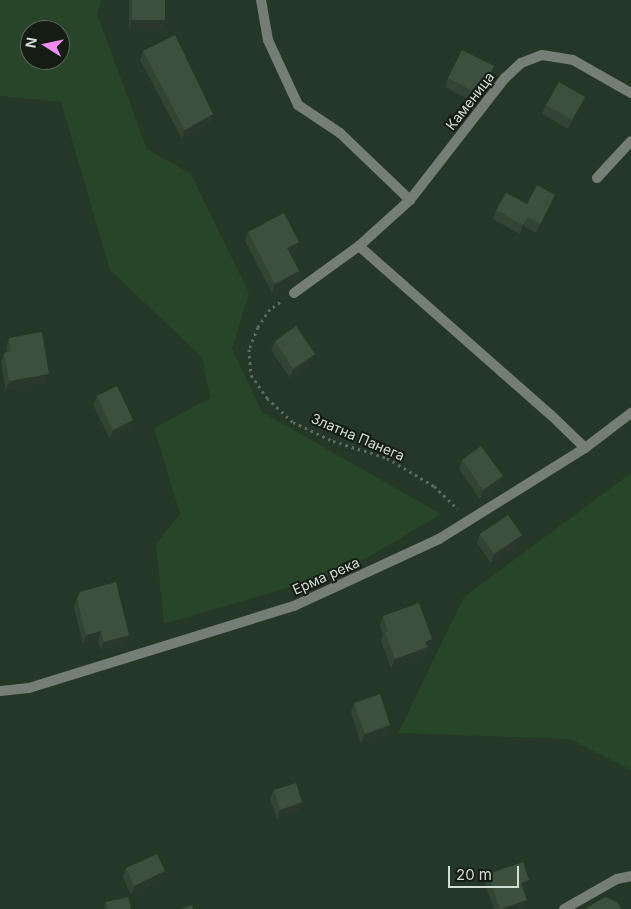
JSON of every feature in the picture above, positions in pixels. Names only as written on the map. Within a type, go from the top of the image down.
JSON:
[{"type":"lane","points":[[261,0],[268,40],[298,105],[340,133],[410,200]]},
{"type":"lane","name":"Каменица","points":[[294,293],[359,246],[410,200],[505,78],[521,63],[542,55],[573,60],[631,93]]},
{"type":"lane","points":[[596,178],[631,141]]},
{"type":"lane","points":[[359,246],[551,415],[585,448]]},
{"type":"lane","name":"Ерма река","points":[[0,692],[29,688],[294,606],[439,539],[585,448],[631,413]]},
{"type":"lane","points":[[564,909],[617,879],[631,876]]},
{"type":"path","name":"Златна Панега","points":[[294,293],[270,309],[258,327],[248,349],[251,375],[267,398],[293,422],[333,441],[387,458],[434,486],[470,520]]},
{"type":"green space","points":[[0,0],[102,0],[97,14],[147,149],[191,174],[249,293],[232,349],[262,412],[441,514],[345,571],[164,624],[156,544],[180,514],[154,428],[210,398],[202,357],[110,270],[61,102],[0,96]]},
{"type":"green space","points":[[631,473],[631,770],[570,739],[398,733],[464,597]]},
{"type":"building","points":[[132,0],[165,0],[165,20],[132,20]]},
{"type":"building","points":[[175,35],[213,114],[185,130],[143,51]]},
{"type":"building","points":[[462,50],[494,66],[480,95],[448,78]]},
{"type":"building","points":[[559,82],[585,97],[572,120],[546,105]]},
{"type":"building","points":[[537,185],[555,195],[540,224],[528,217],[523,225],[496,210],[506,193],[527,204]]},
{"type":"building","points":[[284,213],[299,242],[287,248],[299,271],[275,284],[248,232]]},
{"type":"building","points":[[296,326],[315,354],[293,369],[275,341]]},
{"type":"building","points":[[42,332],[49,374],[9,381],[4,353],[11,351],[9,338]]},
{"type":"building","points":[[117,386],[133,420],[113,430],[97,396]]},
{"type":"building","points":[[481,446],[503,476],[483,490],[462,460]]},
{"type":"building","points":[[508,515],[522,535],[494,554],[480,534]]},
{"type":"building","points":[[116,582],[129,635],[104,642],[101,631],[86,635],[77,598],[80,592]]},
{"type":"building","points":[[419,603],[432,639],[425,642],[428,647],[395,659],[385,632],[388,631],[383,616]]},
{"type":"building","points":[[380,694],[390,725],[365,734],[354,703]]},
{"type":"building","points":[[296,783],[302,802],[280,810],[274,790]]},
{"type":"building","points":[[157,854],[165,871],[134,886],[126,868]]},
{"type":"building","points":[[523,862],[529,880],[521,883],[527,900],[500,909],[488,874]]},
{"type":"building","points":[[128,897],[131,909],[108,909],[106,902]]},
{"type":"building","points":[[605,897],[617,902],[621,909],[585,909]]},
{"type":"building","points":[[192,905],[193,909],[180,909]]}]
